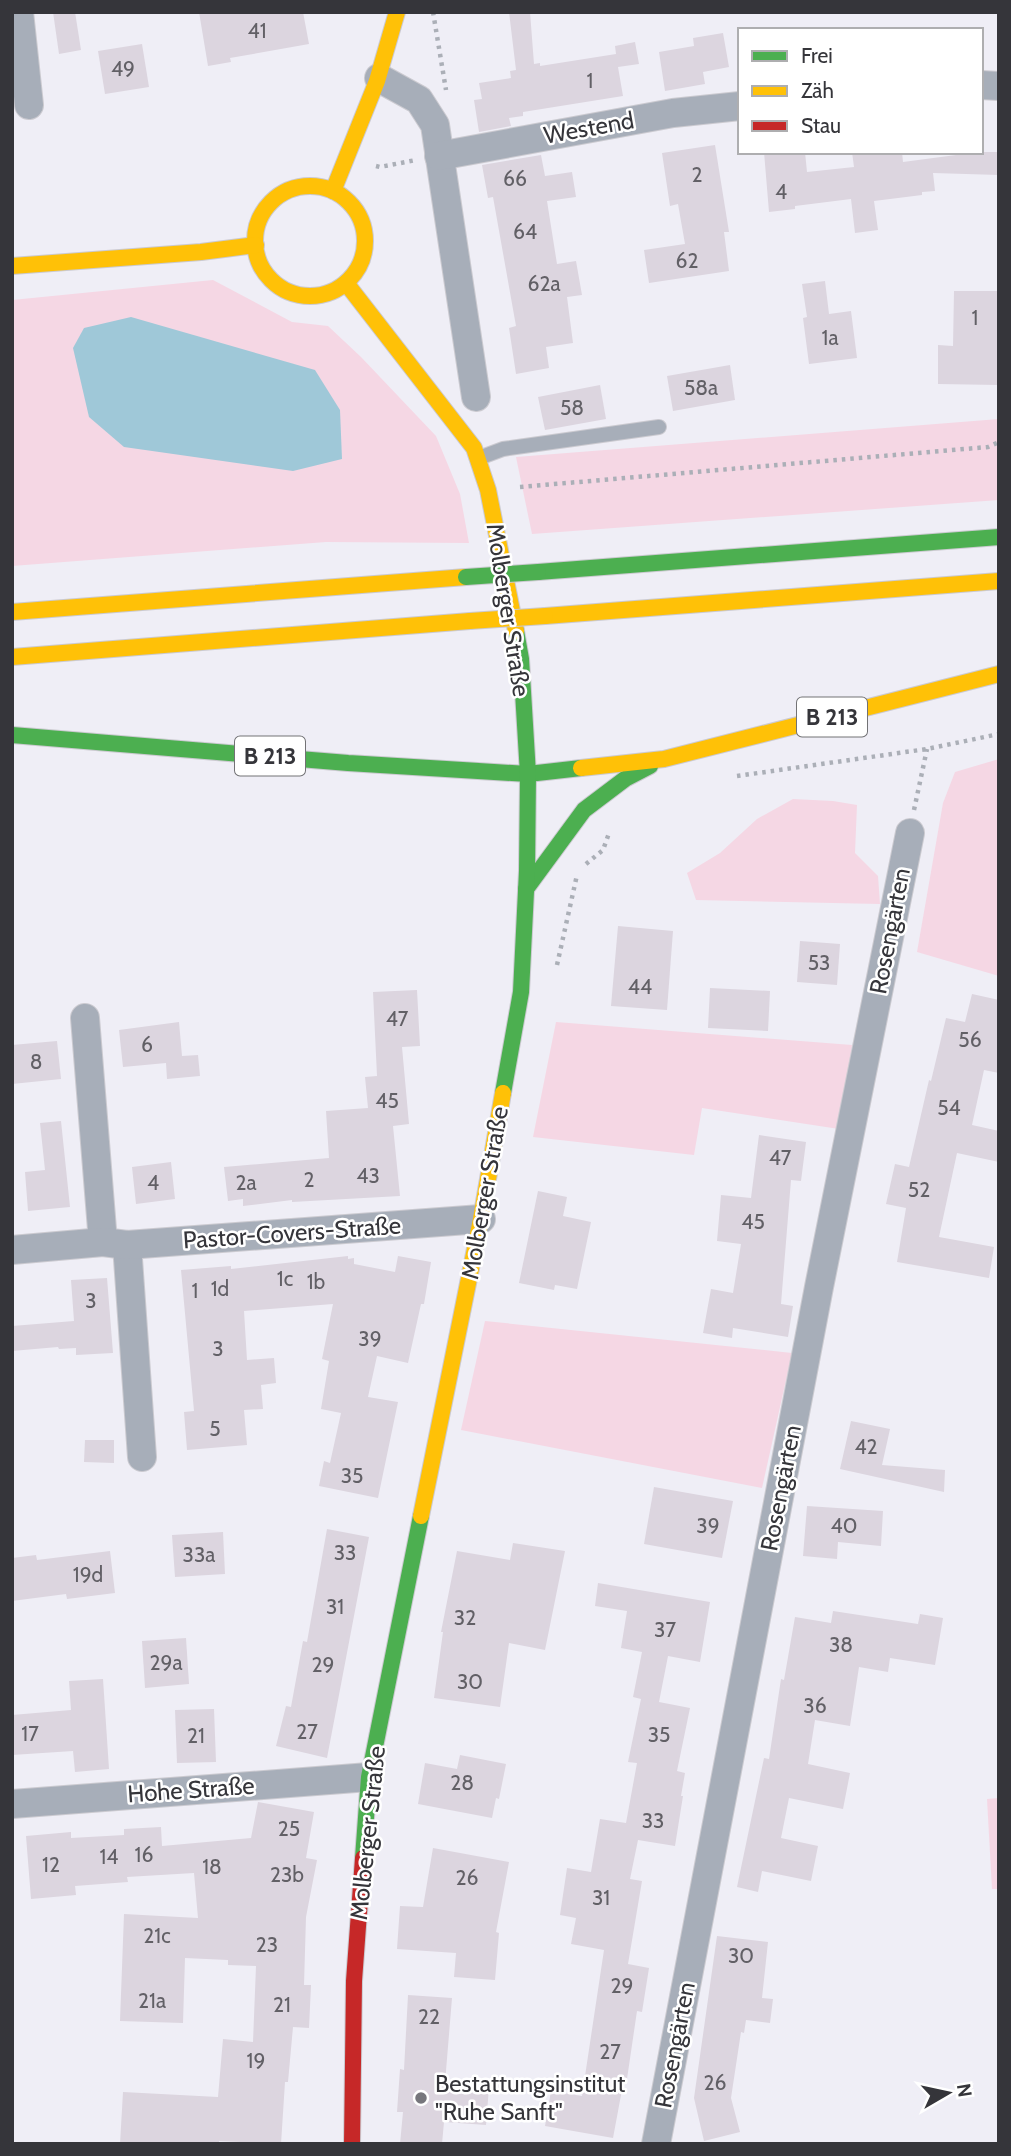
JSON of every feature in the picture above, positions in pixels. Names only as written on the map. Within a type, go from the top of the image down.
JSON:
[{"type":"main road","points":[[333,191],[379,78],[394,32],[397,12]]},
{"type":"main road","points":[[306,186],[324,187],[333,191],[341,194],[354,207],[363,223],[366,240],[363,258],[355,275],[325,295],[306,296],[288,292],[273,282],[262,267],[256,232],[262,214],[273,200],[288,190],[306,186]]},
{"type":"main road","points":[[12,266],[201,253],[256,244]]},
{"type":"main road","name":"Molberger Straße","points":[[346,283],[474,447],[488,490],[521,659],[528,774],[521,992],[481,1219],[369,1777],[354,1981],[352,2144]]},
{"type":"main road","points":[[12,612],[999,537]]},
{"type":"main road","points":[[12,657],[999,581]]},
{"type":"main road","points":[[39,594],[127,603]]},
{"type":"main road","name":"B 213","points":[[12,735],[348,763],[528,774],[664,758],[999,674]]},
{"type":"main road","name":"B 213","points":[[526,889],[584,810],[625,779],[664,758]]},
{"type":"street","points":[[19,12],[29,105]]},
{"type":"street","points":[[379,78],[419,100],[435,125],[476,397]]},
{"type":"street","name":"Westend","points":[[439,156],[673,113],[738,106]]},
{"type":"street","name":"Rosengärten","points":[[656,2144],[808,1340],[910,833]]},
{"type":"street","points":[[85,1018],[142,1457]]},
{"type":"street","name":"Pastor-Covers-Straße","points":[[12,1250],[481,1219]]},
{"type":"street","name":"Hohe Straße","points":[[12,1804],[369,1777]]},
{"type":"lane","points":[[478,459],[503,449],[659,427]]},
{"type":"path","points":[[346,154],[380,167],[439,156]]},
{"type":"path","points":[[488,490],[988,447],[999,442]]},
{"type":"path","points":[[910,833],[927,749],[999,734]]},
{"type":"shaded area","points":[[213,280],[292,322],[328,326],[361,357],[436,436],[460,494],[469,543],[326,542],[12,566],[12,300]]},
{"type":"shaded area","points":[[999,419],[999,500],[532,534],[516,457]]},
{"type":"shaded area","points":[[999,759],[999,976],[917,952],[943,803],[955,772]]},
{"type":"shaded area","points":[[793,799],[857,805],[855,853],[878,876],[880,904],[696,900],[687,873],[720,853],[757,819]]},
{"type":"shaded area","points":[[556,1022],[852,1045],[839,1129],[702,1108],[694,1155],[533,1137]]},
{"type":"shaded area","points":[[485,1321],[792,1353],[762,1488],[461,1430]]},
{"type":"shaded area","points":[[999,1798],[999,1889],[992,1889],[987,1799]]},
{"type":"water","points":[[131,317],[315,370],[340,410],[342,459],[293,471],[124,447],[89,417],[73,348],[84,328]]},
{"type":"building","points":[[53,12],[75,12],[81,50],[59,54]]},
{"type":"building","points":[[199,12],[303,12],[309,44],[230,58],[231,62],[208,66]]},
{"type":"building","points":[[509,12],[530,12],[534,64],[540,63],[540,66],[616,54],[615,46],[635,42],[639,64],[618,67],[623,96],[523,112],[523,116],[509,118],[511,126],[479,132],[474,100],[482,99],[479,83],[511,78],[510,71],[516,70]]},
{"type":"building","points":[[723,33],[729,67],[703,72],[705,84],[665,91],[659,52],[694,46],[693,38]]},
{"type":"building","points":[[142,44],[149,87],[105,94],[98,51]]},
{"type":"building","points":[[715,145],[729,232],[724,232],[729,271],[649,283],[644,250],[685,244],[678,204],[670,206],[662,153]]},
{"type":"building","points":[[999,152],[999,175],[933,173],[935,191],[874,201],[878,230],[855,233],[851,199],[769,212],[764,154],[805,154],[807,172],[854,167],[852,154],[902,154],[903,162],[956,154]]},
{"type":"building","points":[[541,155],[545,176],[572,172],[576,197],[547,201],[557,264],[576,261],[582,295],[567,297],[573,343],[546,347],[549,368],[516,374],[509,328],[516,326],[493,197],[488,198],[482,165]]},
{"type":"building","points":[[825,281],[829,314],[851,311],[857,358],[809,364],[803,318],[807,317],[802,284]]},
{"type":"building","points":[[954,291],[998,291],[999,385],[938,384],[938,345],[953,346]]},
{"type":"building","points":[[730,365],[735,400],[673,411],[667,376]]},
{"type":"building","points":[[600,385],[606,419],[545,430],[538,397]]},
{"type":"building","points":[[618,926],[673,931],[667,1010],[611,1006]]},
{"type":"building","points":[[800,941],[840,944],[837,985],[797,982]]},
{"type":"building","points":[[710,988],[770,991],[768,1031],[708,1028]]},
{"type":"building","points":[[417,990],[420,1046],[402,1047],[409,1124],[393,1126],[400,1196],[292,1200],[243,1206],[243,1199],[228,1201],[224,1167],[329,1158],[326,1111],[368,1108],[365,1077],[377,1076],[373,992]]},
{"type":"building","points":[[972,994],[999,1000],[999,1073],[984,1070],[972,1125],[999,1131],[999,1162],[957,1153],[939,1237],[994,1247],[989,1278],[897,1262],[906,1208],[886,1204],[895,1164],[909,1167],[946,1018],[965,1022]]},
{"type":"building","points":[[179,1022],[182,1056],[198,1055],[200,1076],[167,1079],[166,1063],[123,1067],[119,1030]]},
{"type":"building","points":[[57,1041],[61,1079],[12,1084],[12,1045]]},
{"type":"building","points":[[61,1121],[70,1207],[28,1211],[25,1172],[45,1170],[40,1123]]},
{"type":"building","points":[[759,1135],[806,1142],[801,1181],[791,1180],[781,1304],[793,1306],[788,1337],[733,1328],[732,1338],[703,1333],[711,1289],[733,1293],[741,1244],[717,1241],[721,1195],[751,1198]]},
{"type":"building","points":[[171,1162],[175,1199],[136,1204],[132,1167]]},
{"type":"building","points":[[538,1191],[567,1197],[563,1216],[591,1222],[577,1289],[555,1285],[554,1290],[519,1283]]},
{"type":"building","points":[[348,1256],[348,1259],[354,1258],[354,1264],[395,1272],[398,1256],[431,1262],[424,1304],[421,1304],[408,1363],[377,1356],[368,1397],[398,1402],[378,1498],[319,1486],[324,1461],[330,1463],[341,1413],[321,1409],[329,1361],[322,1359],[333,1304],[244,1311],[247,1360],[274,1358],[276,1383],[261,1385],[263,1409],[244,1410],[247,1445],[187,1450],[184,1412],[194,1411],[181,1270],[231,1266],[231,1269]]},
{"type":"building","points":[[107,1278],[113,1353],[76,1355],[76,1348],[58,1347],[12,1351],[12,1326],[74,1321],[71,1280]]},
{"type":"building","points":[[851,1421],[890,1429],[882,1465],[945,1470],[944,1492],[840,1469]]},
{"type":"building","points":[[85,1440],[114,1440],[114,1463],[84,1462]]},
{"type":"building","points":[[654,1487],[733,1501],[722,1558],[644,1544]]},
{"type":"building","points":[[807,1506],[883,1511],[881,1546],[838,1542],[837,1559],[803,1556]]},
{"type":"building","points":[[327,1529],[369,1537],[327,1758],[276,1746],[286,1706],[291,1707],[303,1641],[307,1642]]},
{"type":"building","points":[[223,1532],[225,1574],[175,1577],[172,1535]]},
{"type":"building","points":[[513,1543],[565,1551],[545,1650],[509,1643],[500,1707],[434,1698],[441,1632],[457,1551],[510,1560]]},
{"type":"building","points":[[110,1551],[115,1593],[67,1599],[66,1594],[12,1601],[12,1558],[36,1555],[37,1560]]},
{"type":"building","points":[[598,1583],[710,1602],[700,1662],[668,1656],[659,1702],[690,1708],[677,1771],[685,1773],[683,1796],[675,1846],[638,1840],[630,1879],[642,1881],[628,1964],[649,1968],[642,2012],[637,2011],[627,2079],[624,2079],[613,2138],[545,2126],[551,2091],[582,2096],[604,1950],[571,1944],[576,1918],[560,1915],[567,1868],[591,1872],[600,1819],[626,1823],[637,1763],[628,1762],[641,1699],[633,1697],[642,1652],[621,1648],[627,1611],[595,1606]]},
{"type":"building","points":[[833,1611],[918,1624],[920,1614],[943,1618],[935,1665],[890,1658],[888,1672],[859,1667],[850,1726],[815,1720],[808,1764],[850,1773],[843,1809],[789,1798],[781,1838],[818,1846],[811,1881],[762,1871],[758,1892],[737,1887],[764,1758],[769,1759],[781,1679],[784,1680],[795,1617],[831,1623]]},
{"type":"building","points":[[186,1638],[189,1684],[145,1688],[142,1641]]},
{"type":"building","points":[[103,1679],[109,1769],[75,1772],[73,1751],[12,1755],[12,1715],[71,1710],[69,1681]]},
{"type":"building","points":[[214,1709],[216,1762],[177,1763],[175,1710]]},
{"type":"building","points":[[460,1755],[506,1764],[492,1818],[418,1804],[425,1763],[457,1769]]},
{"type":"building","points":[[258,1802],[314,1812],[306,1858],[317,1860],[306,1917],[304,1985],[311,1985],[309,2028],[293,2027],[288,2082],[285,2082],[281,2144],[219,2141],[219,2144],[120,2144],[123,2092],[218,2097],[223,2039],[253,2042],[256,1966],[228,1965],[228,1960],[185,1958],[183,2023],[120,2021],[124,1914],[198,1918],[194,1873],[127,1877],[128,1882],[75,1886],[76,1895],[31,1899],[26,1836],[71,1832],[71,1838],[124,1835],[124,1829],[161,1827],[162,1846],[251,1838]]},
{"type":"building","points":[[433,1848],[509,1862],[496,1932],[499,1933],[495,1980],[454,1977],[456,1953],[397,1949],[400,1906],[423,1907]]},
{"type":"building","points":[[717,1936],[768,1942],[762,1998],[773,1999],[770,2023],[746,2020],[744,2033],[741,2032],[731,2098],[740,2132],[704,2141],[694,2098]]},
{"type":"building","points":[[408,1995],[452,1998],[445,2083],[489,2087],[486,2125],[444,2122],[442,2144],[400,2144],[403,2112],[397,2112],[400,2069],[404,2070]]},
{"type":"traffic: fast","points":[[538,572],[999,537]]},
{"type":"traffic: fast","points":[[466,577],[538,572]]},
{"type":"traffic: fast","points":[[503,1093],[521,992],[527,871],[528,774],[521,659],[516,631]]},
{"type":"traffic: fast","points":[[12,735],[348,763],[528,774],[581,768]]},
{"type":"traffic: fast","points":[[526,889],[584,810],[625,779],[650,766]]},
{"type":"traffic: fast","points":[[363,1858],[369,1777],[421,1516]]},
{"type":"traffic: slow","points":[[333,191],[377,81],[397,12]]},
{"type":"traffic: slow","points":[[310,186],[331,190],[349,202],[361,220],[365,241],[361,262],[349,280],[331,292],[310,296],[289,292],[271,280],[259,262],[255,241],[259,220],[271,202],[289,190],[310,186]]},
{"type":"traffic: slow","points":[[12,266],[201,252],[256,245]]},
{"type":"traffic: slow","points":[[346,283],[474,448],[488,490],[516,631]]},
{"type":"traffic: slow","points":[[12,612],[466,577]]},
{"type":"traffic: slow","points":[[545,616],[999,581]]},
{"type":"traffic: slow","points":[[470,621],[545,616]]},
{"type":"traffic: slow","points":[[12,657],[470,621]]},
{"type":"traffic: slow","points":[[581,768],[664,759],[999,674]]},
{"type":"traffic: slow","points":[[421,1516],[481,1219],[503,1093]]},
{"type":"traffic: jam","points":[[352,2144],[354,1981],[363,1858]]},
{"type":"place","name":"Bestattungsinstitut \"Ruhe Sanft\"","points":[[421,2098]]}]
